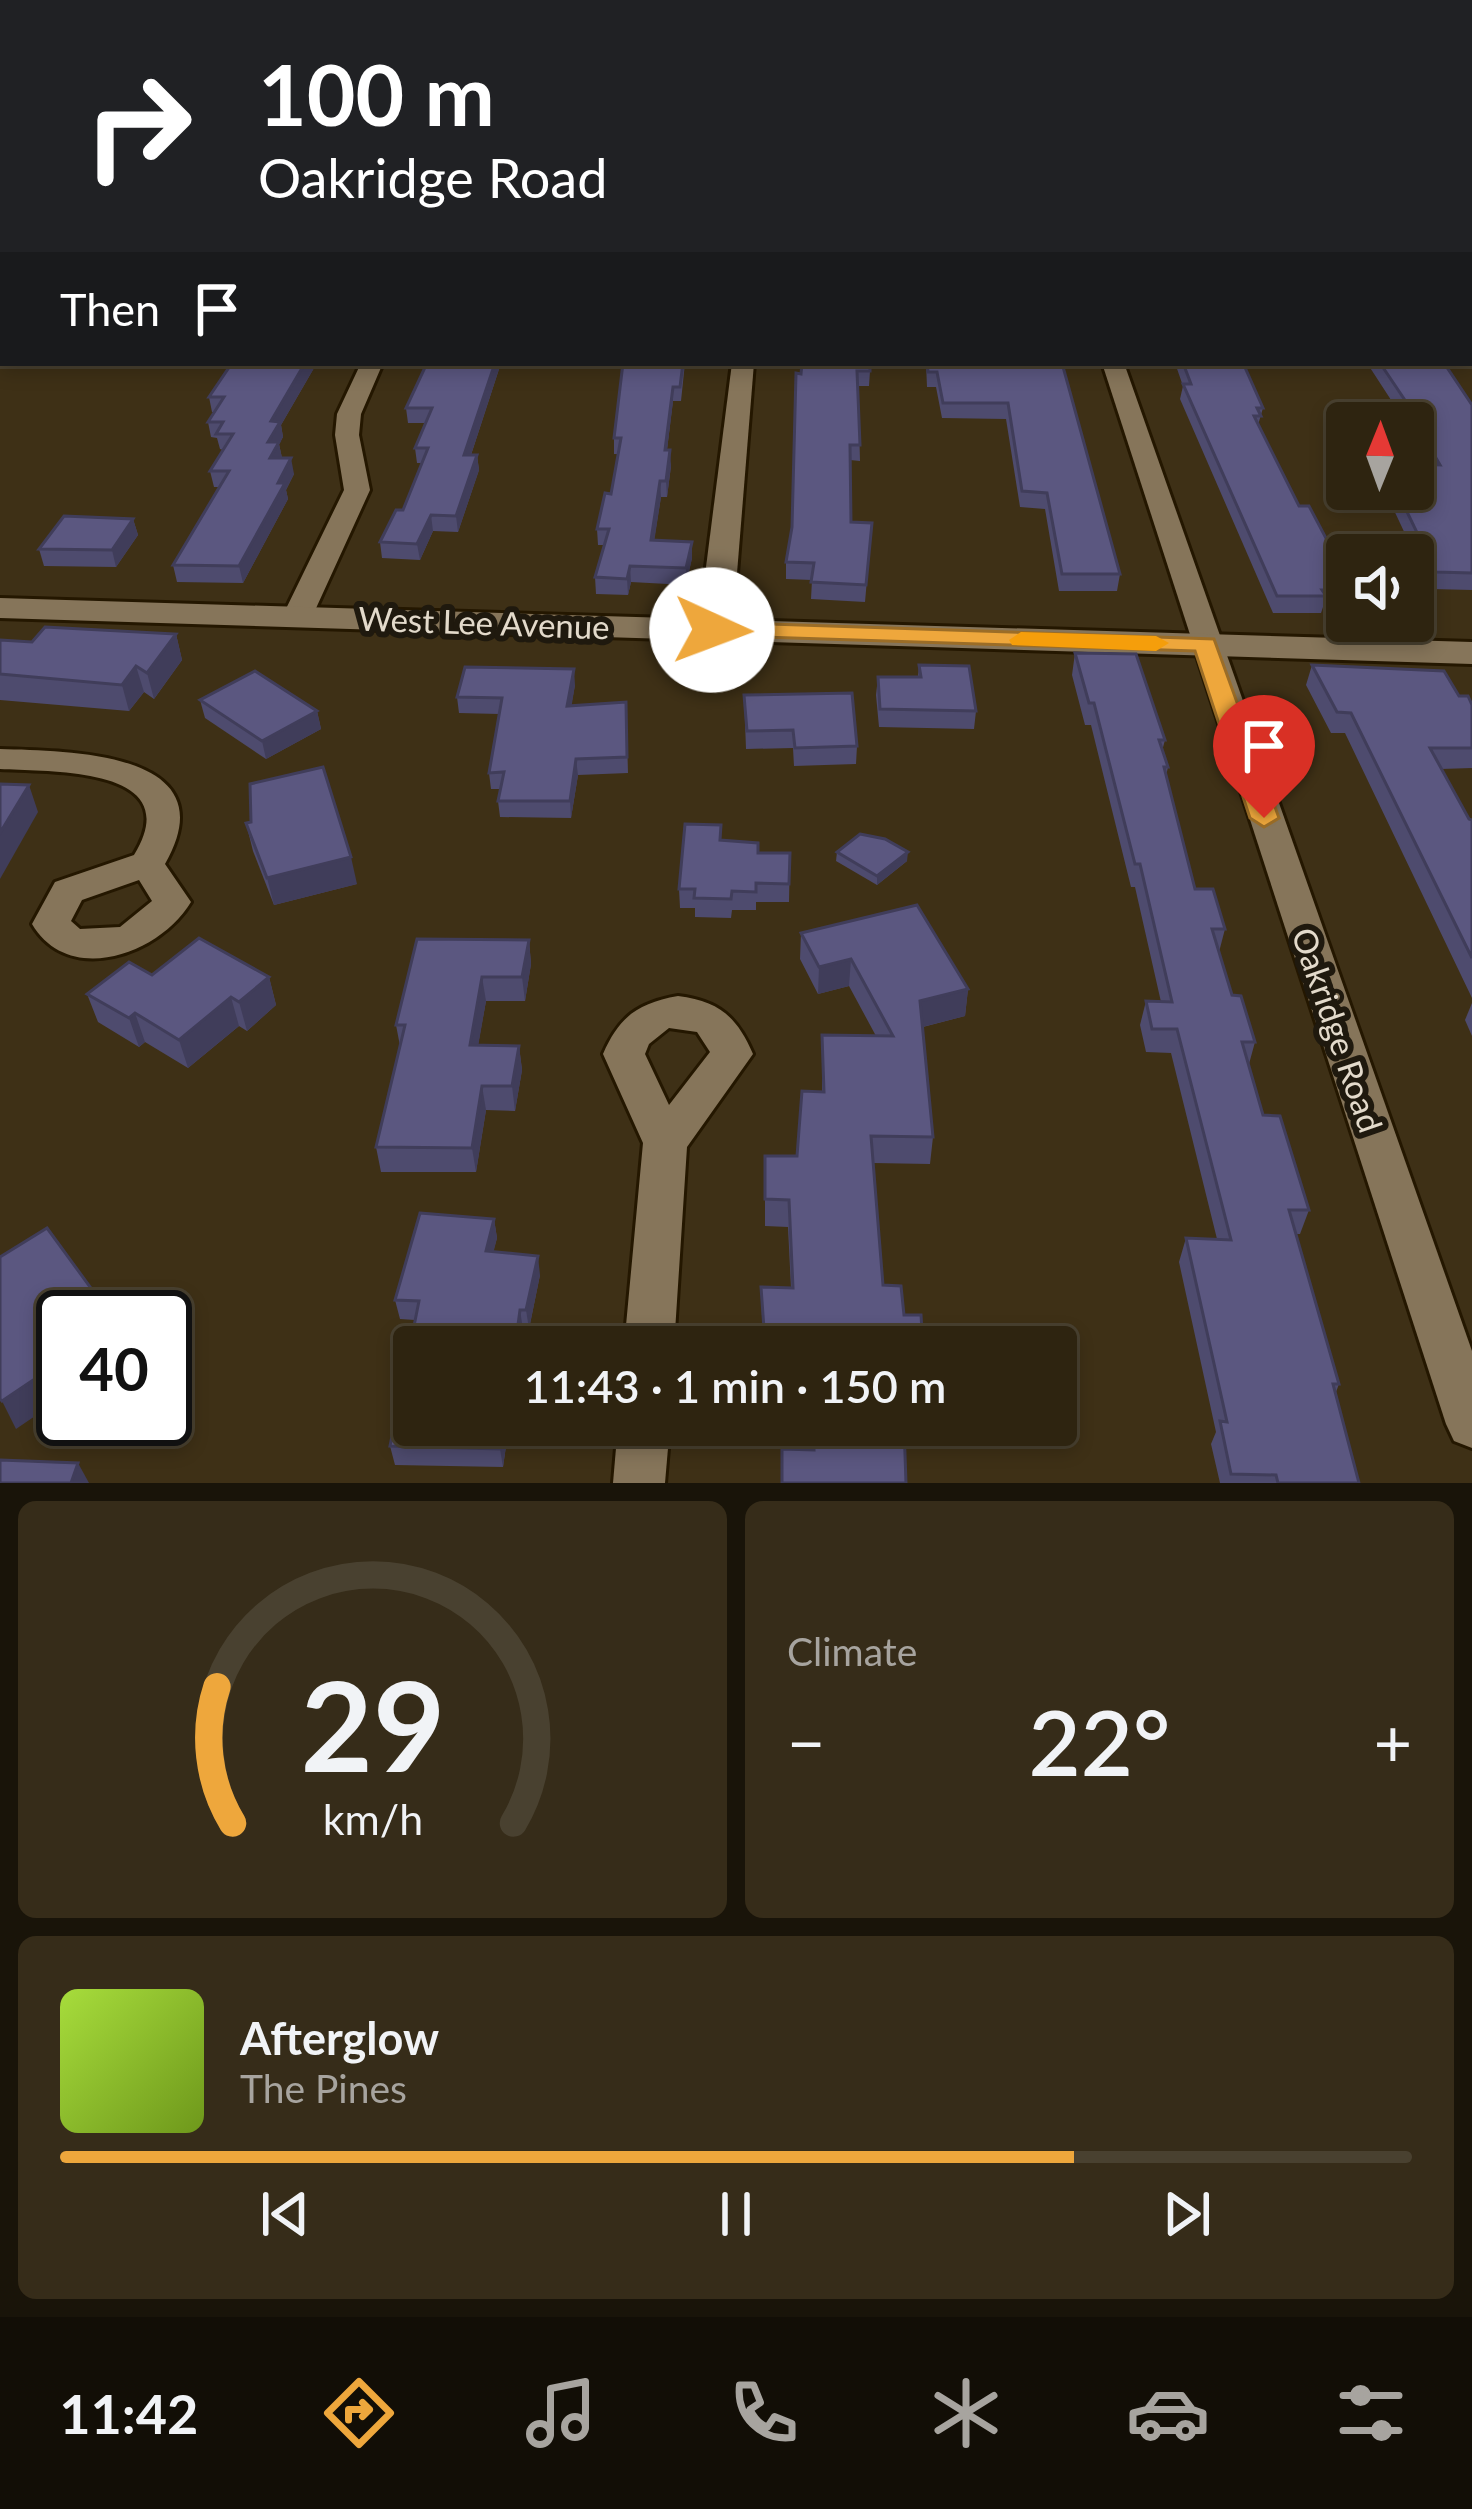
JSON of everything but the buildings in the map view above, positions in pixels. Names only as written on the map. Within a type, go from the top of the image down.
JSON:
[{"type":"street","points":[[297,616],[357,490],[347,435],[349,414],[371,366]]},
{"type":"street","points":[[712,630],[720,598],[743,366]]},
{"type":"street","name":"Oakridge Road","points":[[1114,366],[1472,1424]]},
{"type":"street","name":"West Lee Avenue","points":[[0,608],[1472,653]]},
{"type":"street","points":[[0,759],[80,764],[136,778],[164,808],[167,827],[147,864]]},
{"type":"street","points":[[652,1326],[665,1143]]},
{"type":"street","points":[[639,1483],[642,1446]]},
{"type":"slow traffic","points":[[1021,640],[1156,643]]},
{"type":"route","points":[[712,630],[1205,644],[1264,818]]}]
